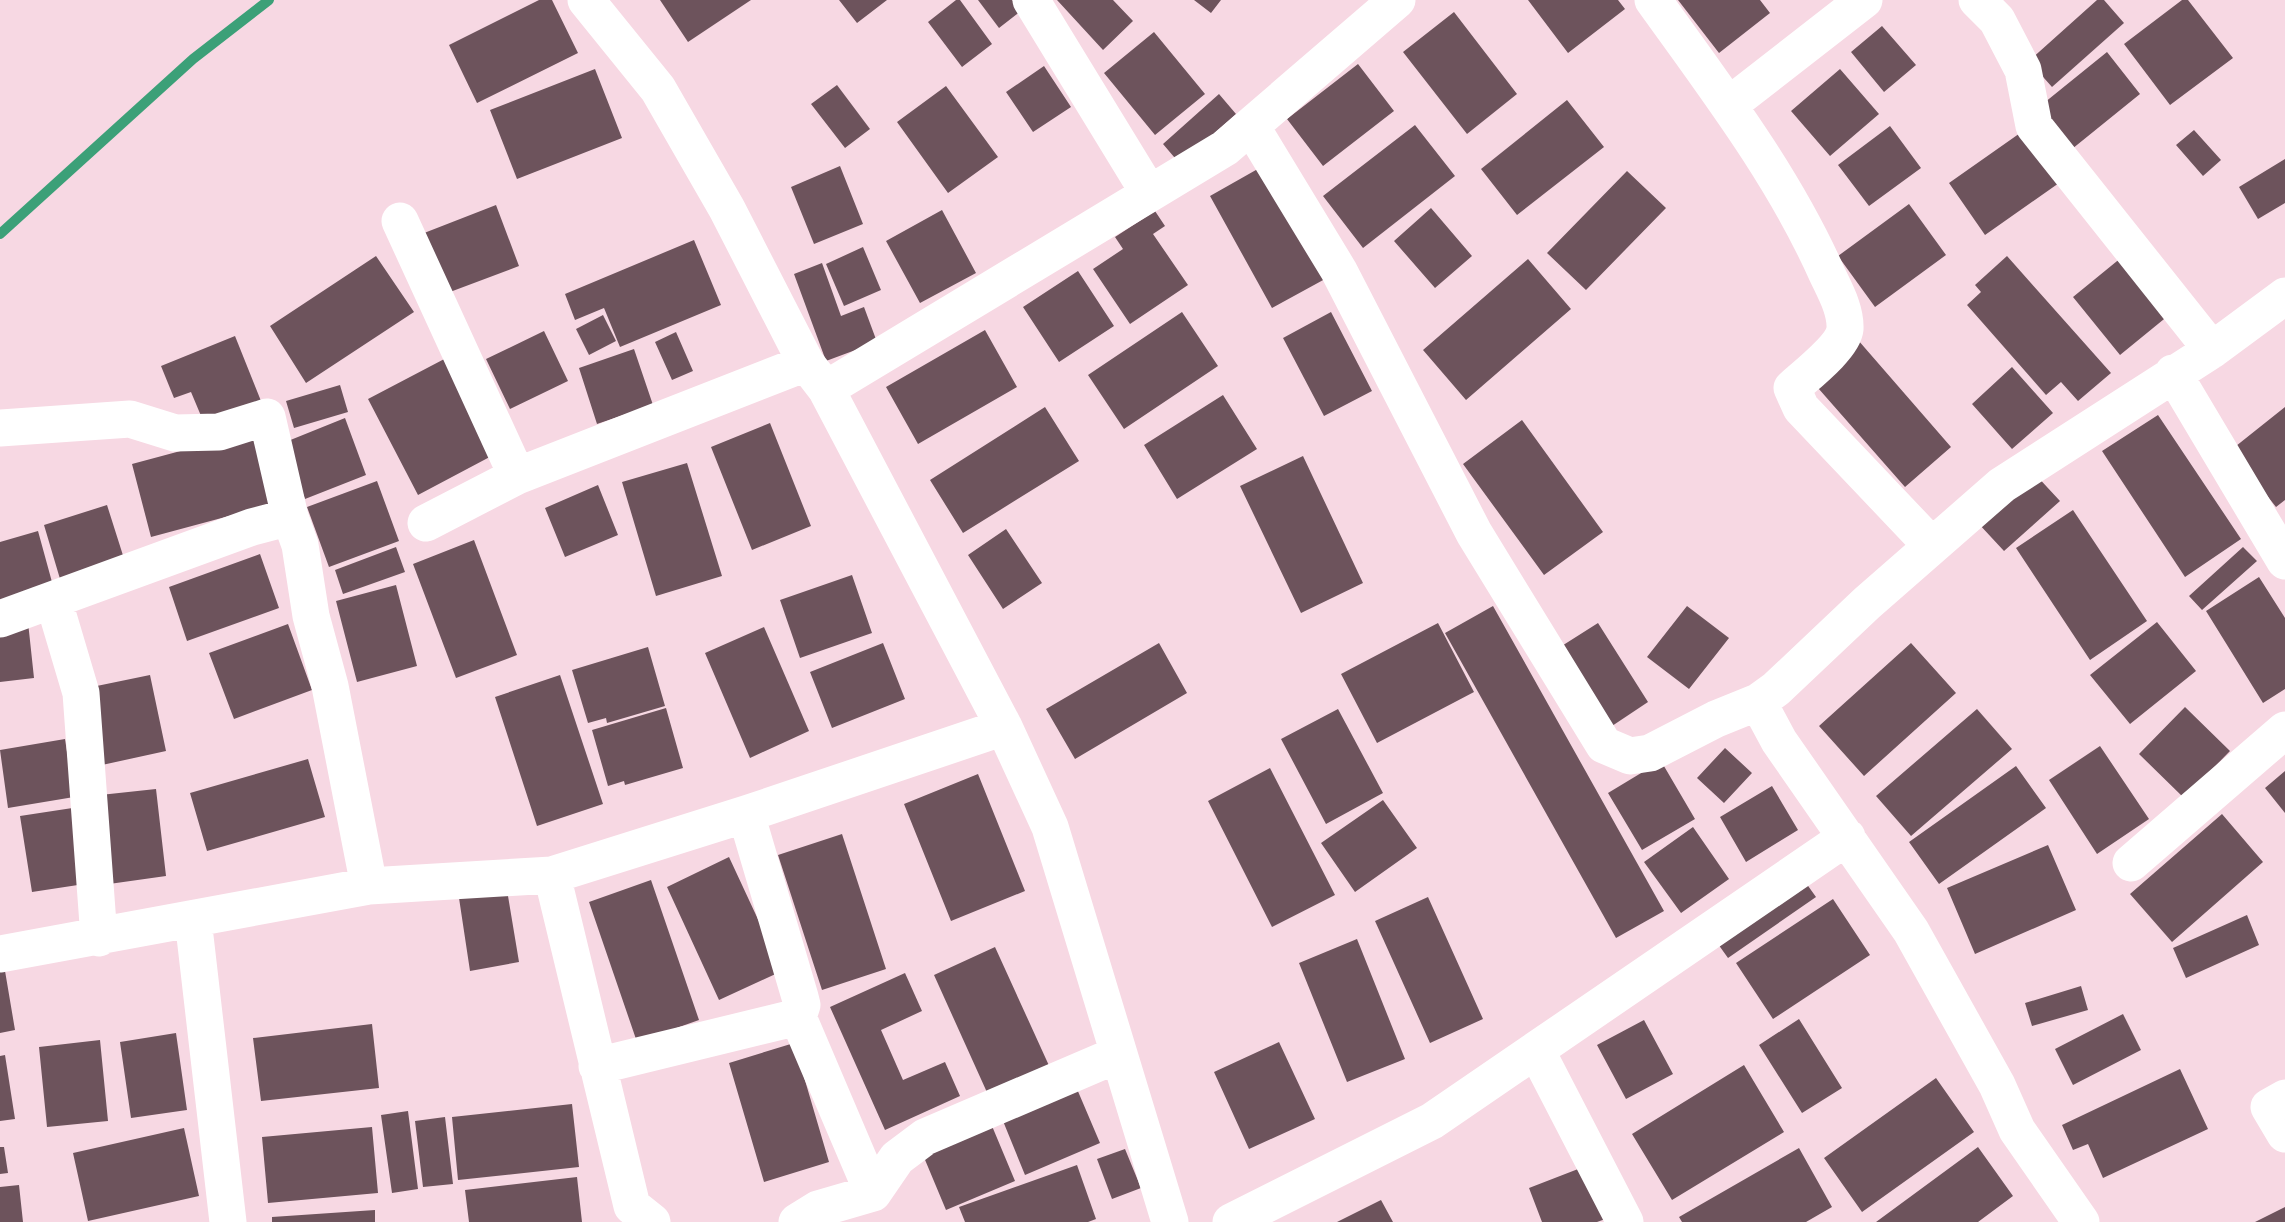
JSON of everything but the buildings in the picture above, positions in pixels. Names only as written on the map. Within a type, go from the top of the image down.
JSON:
[{"type":"street","points":[[586,0],[658,89],[727,209],[1004,727],[1050,827],[1170,1222]]},
{"type":"street","points":[[1031,0],[1149,192]]},
{"type":"street","points":[[426,523],[517,476],[816,376],[1226,148],[1397,0]]},
{"type":"street","points":[[1653,0],[1729,105],[1806,227],[1842,308],[1845,331],[1836,347],[1792,388],[1801,408],[1932,546]]},
{"type":"street","points":[[1729,105],[1864,0]]},
{"type":"street","points":[[1977,0],[1997,20],[2024,70],[2034,126],[2212,350]]},
{"type":"street","points":[[1251,126],[1339,271],[1474,533],[1604,745],[1630,756],[1650,753],[1716,719],[1758,702],[1776,689],[2001,485],[2212,350],[2285,296]]},
{"type":"street","points":[[400,221],[517,476]]},
{"type":"street","points":[[2173,373],[2285,561]]},
{"type":"street","points":[[0,428],[130,419],[175,433],[219,432],[267,417],[290,517],[300,545],[311,616],[330,686],[369,886]]},
{"type":"street","points":[[0,619],[54,602],[252,527],[290,517]]},
{"type":"street","points":[[54,602],[81,693],[99,938]]},
{"type":"street","points":[[1758,702],[1779,741],[1911,931],[1997,1084],[2017,1130],[2081,1222]]},
{"type":"street","points":[[0,954],[99,938],[369,886],[552,875],[746,814],[1004,727]]},
{"type":"street","points":[[2131,863],[2285,730]]},
{"type":"street","points":[[746,814],[802,1004],[798,1017],[873,1192]]},
{"type":"street","points":[[1231,1222],[1432,1121],[1847,837]]},
{"type":"street","points":[[552,875],[597,1066],[638,1217]]},
{"type":"street","points":[[193,919],[228,1222]]},
{"type":"street","points":[[597,1066],[798,1017]]},
{"type":"street","points":[[1536,1050],[1625,1222]]},
{"type":"street","points":[[797,1222],[818,1209],[873,1192],[897,1158],[925,1137],[1119,1054]]},
{"type":"street","points":[[2285,1098],[2269,1107],[2285,1134]]},
{"type":"waterway","points":[[0,234],[193,59],[269,0]]}]
